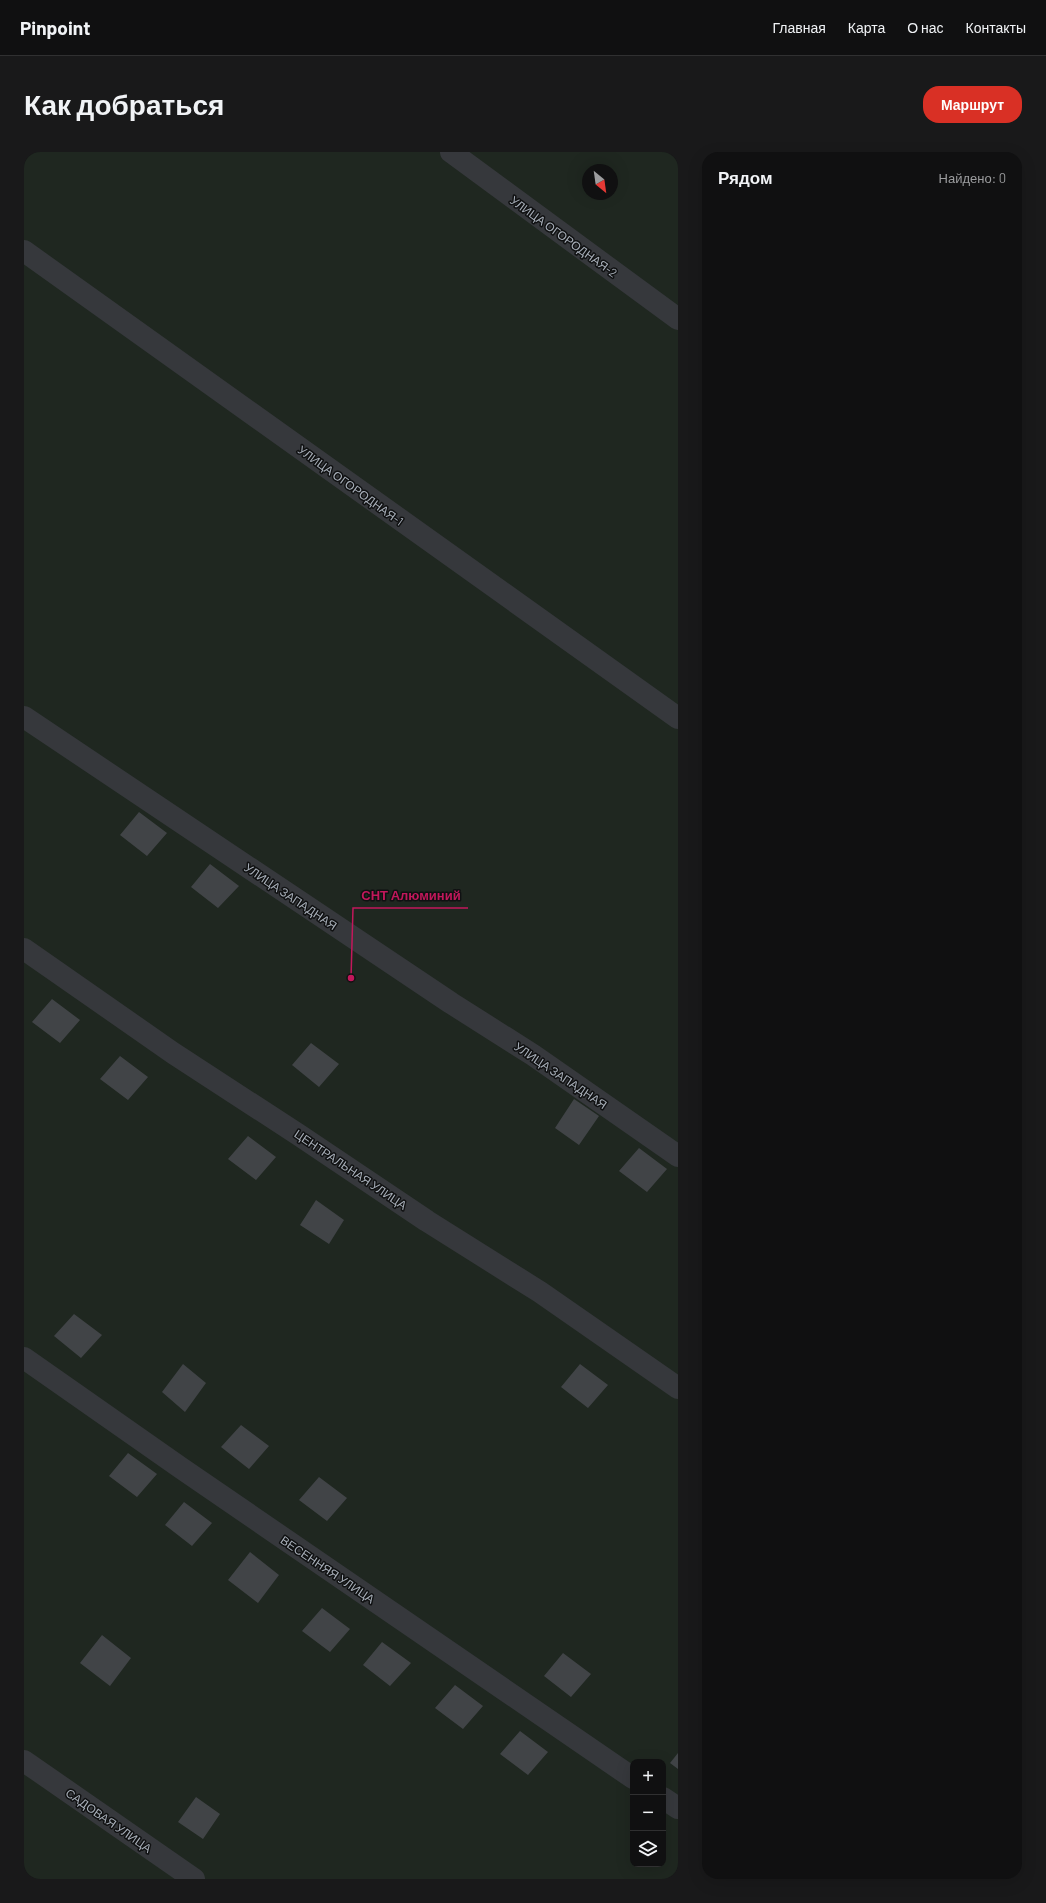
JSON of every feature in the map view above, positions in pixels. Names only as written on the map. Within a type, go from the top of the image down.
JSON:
[{"type":"street","name":"УЛИЦА ОГОРОДНАЯ-2","points":[[451,152],[678,319]]},
{"type":"street","name":"УЛИЦА ОГОРОДНАЯ-1","points":[[24,251],[678,718]]},
{"type":"street","name":"УЛИЦА ЗАПАДНАЯ","points":[[24,717],[451,1003],[533,1055],[678,1156]]},
{"type":"street","name":"ЦЕНТРАЛЬНАЯ УЛИЦА","points":[[24,949],[173,1053],[427,1221],[540,1292],[678,1388]]},
{"type":"street","name":"ВЕСЕННЯЯ УЛИЦА","points":[[24,1358],[187,1472],[630,1776]]},
{"type":"street","name":"САДОВАЯ УЛИЦА","points":[[24,1761],[194,1879]]},
{"type":"street","points":[[666,1800],[678,1808]]},
{"type":"shaded area","points":[[24,152],[678,152],[678,1879],[24,1879]]},
{"type":"building","points":[[139,812],[167,833],[147,856],[120,835]]},
{"type":"building","points":[[210,864],[239,886],[218,908],[191,887]]},
{"type":"building","points":[[52,999],[80,1020],[60,1043],[32,1022]]},
{"type":"building","points":[[311,1043],[339,1064],[319,1087],[292,1065]]},
{"type":"building","points":[[120,1056],[148,1077],[128,1100],[100,1079]]},
{"type":"building","points":[[574,1099],[599,1116],[579,1145],[555,1128]]},
{"type":"building","points":[[248,1136],[276,1157],[256,1180],[228,1159]]},
{"type":"building","points":[[639,1148],[667,1169],[647,1192],[619,1171]]},
{"type":"building","points":[[316,1200],[344,1220],[329,1244],[300,1225]]},
{"type":"building","points":[[74,1314],[102,1335],[81,1358],[54,1336]]},
{"type":"building","points":[[183,1364],[206,1383],[185,1412],[162,1392]]},
{"type":"building","points":[[580,1364],[608,1385],[588,1408],[561,1387]]},
{"type":"building","points":[[241,1425],[269,1446],[249,1469],[221,1447]]},
{"type":"building","points":[[128,1453],[157,1474],[137,1497],[109,1476]]},
{"type":"building","points":[[319,1477],[347,1498],[327,1521],[299,1500]]},
{"type":"building","points":[[184,1502],[212,1523],[192,1546],[165,1525]]},
{"type":"building","points":[[250,1552],[279,1575],[258,1603],[228,1580]]},
{"type":"building","points":[[322,1608],[350,1629],[330,1652],[302,1631]]},
{"type":"building","points":[[102,1635],[131,1658],[110,1686],[80,1663]]},
{"type":"building","points":[[382,1642],[411,1663],[390,1686],[363,1665]]},
{"type":"building","points":[[563,1653],[591,1674],[571,1697],[544,1676]]},
{"type":"building","points":[[455,1685],[483,1706],[463,1729],[435,1708]]},
{"type":"building","points":[[520,1731],[548,1752],[528,1775],[500,1754]]},
{"type":"building","points":[[678,1753],[678,1769],[670,1763]]},
{"type":"building","points":[[196,1797],[220,1814],[203,1839],[178,1822]]},
{"type":"place","name":"СНТ Алюминий","points":[[351,978]]}]
